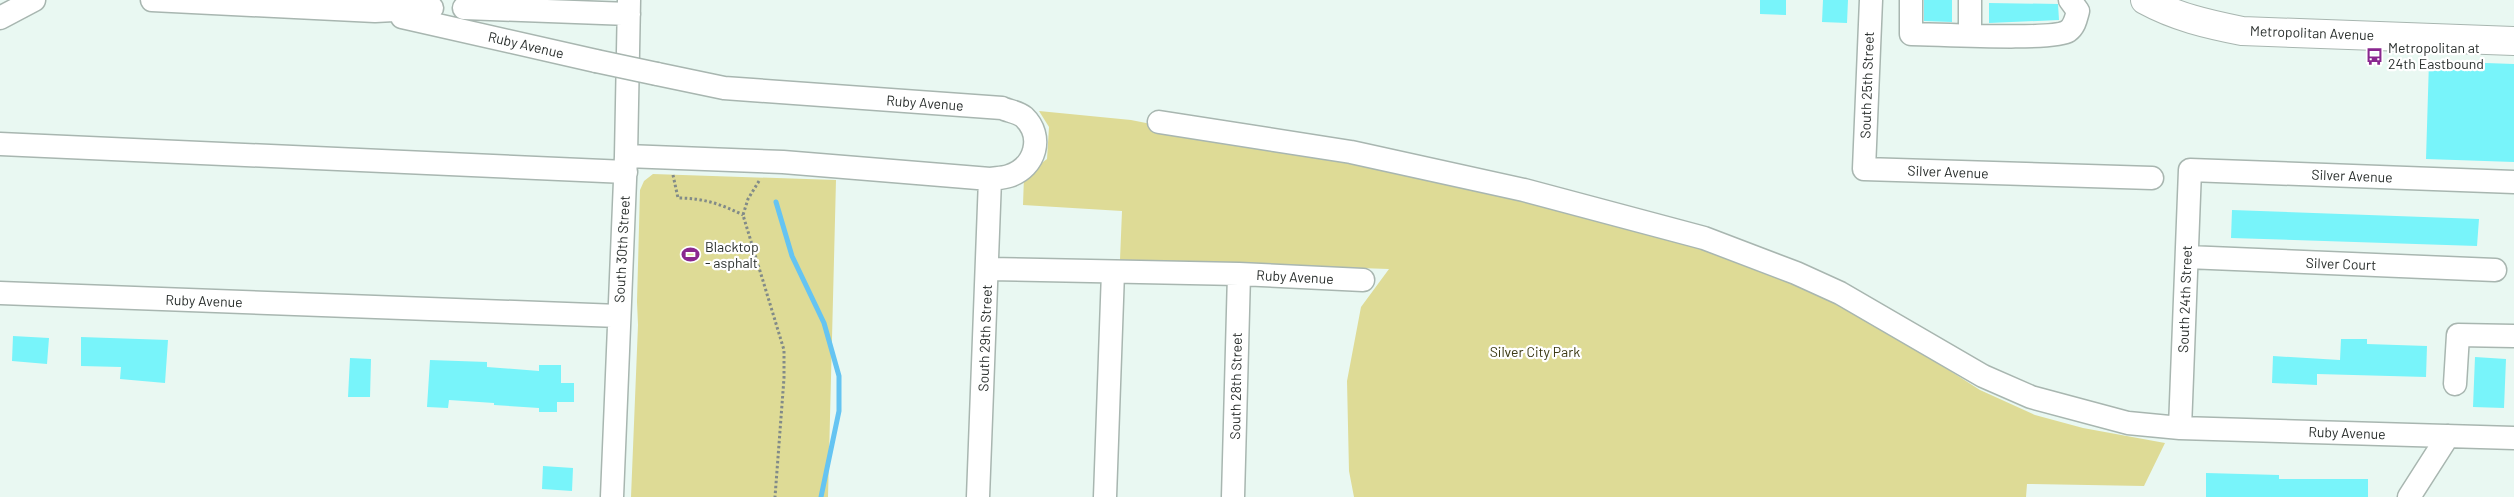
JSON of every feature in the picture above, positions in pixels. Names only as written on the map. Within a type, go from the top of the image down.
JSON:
[{"type":"main road","name":"Metropolitan Avenue","points":[[2145,0],[2161,9],[2200,23],[2242,31],[2514,41]]},
{"type":"street","points":[[0,18],[34,0]]},
{"type":"street","points":[[152,0],[375,11],[432,8]]},
{"type":"street","name":"South 25th Street","points":[[1864,169],[1871,0]]},
{"type":"street","points":[[1911,0],[1911,34],[1970,35],[2060,34],[2068,30],[2075,23],[2078,11],[2070,0]]},
{"type":"street","points":[[1970,0],[1970,35]]},
{"type":"street","points":[[464,8],[629,7]]},
{"type":"street","name":"South 30th Street","points":[[612,497],[626,164],[629,7]]},
{"type":"street","name":"Ruby Avenue","points":[[0,144],[626,164],[783,162],[990,179],[1010,176],[1025,166],[1036,150],[1035,131],[1022,116],[1002,108],[724,88],[375,11]]},
{"type":"street","points":[[2514,32],[2514,41]]},
{"type":"street","name":"Ruby Avenue","points":[[1159,122],[1351,152],[1524,190],[1704,238],[1796,273],[1840,293],[1983,376],[2031,397],[2128,423],[2180,428],[2514,438]]},
{"type":"street","name":"Silver Avenue","points":[[1864,169],[2152,178]]},
{"type":"street","name":"Silver Avenue","points":[[2190,170],[2514,182]]},
{"type":"street","name":"South 24th Street","points":[[2180,428],[2190,170]]},
{"type":"street","name":"South 29th Street","points":[[978,497],[990,179]]},
{"type":"street","name":"Silver Court","points":[[2187,257],[2495,270]]},
{"type":"street","name":"Ruby Avenue","points":[[988,269],[1239,274],[1363,280]]},
{"type":"street","points":[[1105,497],[1113,272]]},
{"type":"street","name":"South 28th Street","points":[[1233,497],[1239,274]]},
{"type":"street","name":"Ruby Avenue","points":[[0,293],[619,316]]},
{"type":"street","points":[[2455,384],[2458,335],[2514,336]]},
{"type":"street","points":[[2409,497],[2448,436]]},
{"type":"path","points":[[672,171],[678,198],[698,198],[715,201],[743,215]]},
{"type":"path","points":[[764,174],[748,199],[743,215],[784,350],[784,378],[775,497]]},
{"type":"green space","name":"Silver City Park","points":[[1039,111],[1131,120],[1473,188],[1703,244],[1844,303],[1980,390],[2035,415],[2083,428],[2165,443],[2144,486],[2027,484],[2026,497],[1354,497],[1349,471],[1347,381],[1361,307],[1389,269],[1120,260],[1122,211],[1023,205],[1024,176],[1047,159],[1049,127]]},
{"type":"green space","points":[[653,174],[836,180],[828,497],[631,497],[638,325],[640,190],[644,181]]},
{"type":"building","points":[[1760,0],[1786,0],[1786,15],[1760,14]]},
{"type":"building","points":[[1823,0],[1848,0],[1847,23],[1822,22]]},
{"type":"building","points":[[1924,0],[1952,0],[1952,22],[1924,21]]},
{"type":"building","points":[[1989,3],[2058,4],[2059,20],[1989,23]]},
{"type":"building","points":[[2429,61],[2514,64],[2514,162],[2426,159]]},
{"type":"building","points":[[2232,210],[2479,219],[2477,246],[2231,238]]},
{"type":"building","points":[[13,336],[49,338],[47,364],[12,361]]},
{"type":"building","points":[[81,337],[168,340],[165,383],[120,379],[121,367],[81,366]]},
{"type":"building","points":[[2341,339],[2367,339],[2367,344],[2427,346],[2426,377],[2317,374],[2317,385],[2272,383],[2273,356],[2340,360]]},
{"type":"building","points":[[2475,357],[2506,359],[2504,408],[2473,407]]},
{"type":"building","points":[[350,358],[371,359],[370,397],[348,397]]},
{"type":"building","points":[[430,360],[487,362],[487,367],[539,371],[539,365],[561,365],[561,383],[574,383],[574,402],[557,402],[557,412],[539,412],[539,408],[494,405],[494,403],[449,400],[448,408],[427,407]]},
{"type":"building","points":[[543,466],[573,468],[572,491],[542,489]]},
{"type":"building","points":[[2206,473],[2279,475],[2279,479],[2368,479],[2368,497],[2206,497]]},
{"type":"waterway","points":[[776,202],[792,256],[824,323],[839,376],[839,411],[821,497]]},
{"type":"place","name":"Metropolitan at 24th Eastbound","points":[[2374,56]]},
{"type":"place","name":"Blacktop - asphalt","points":[[691,255]]}]
